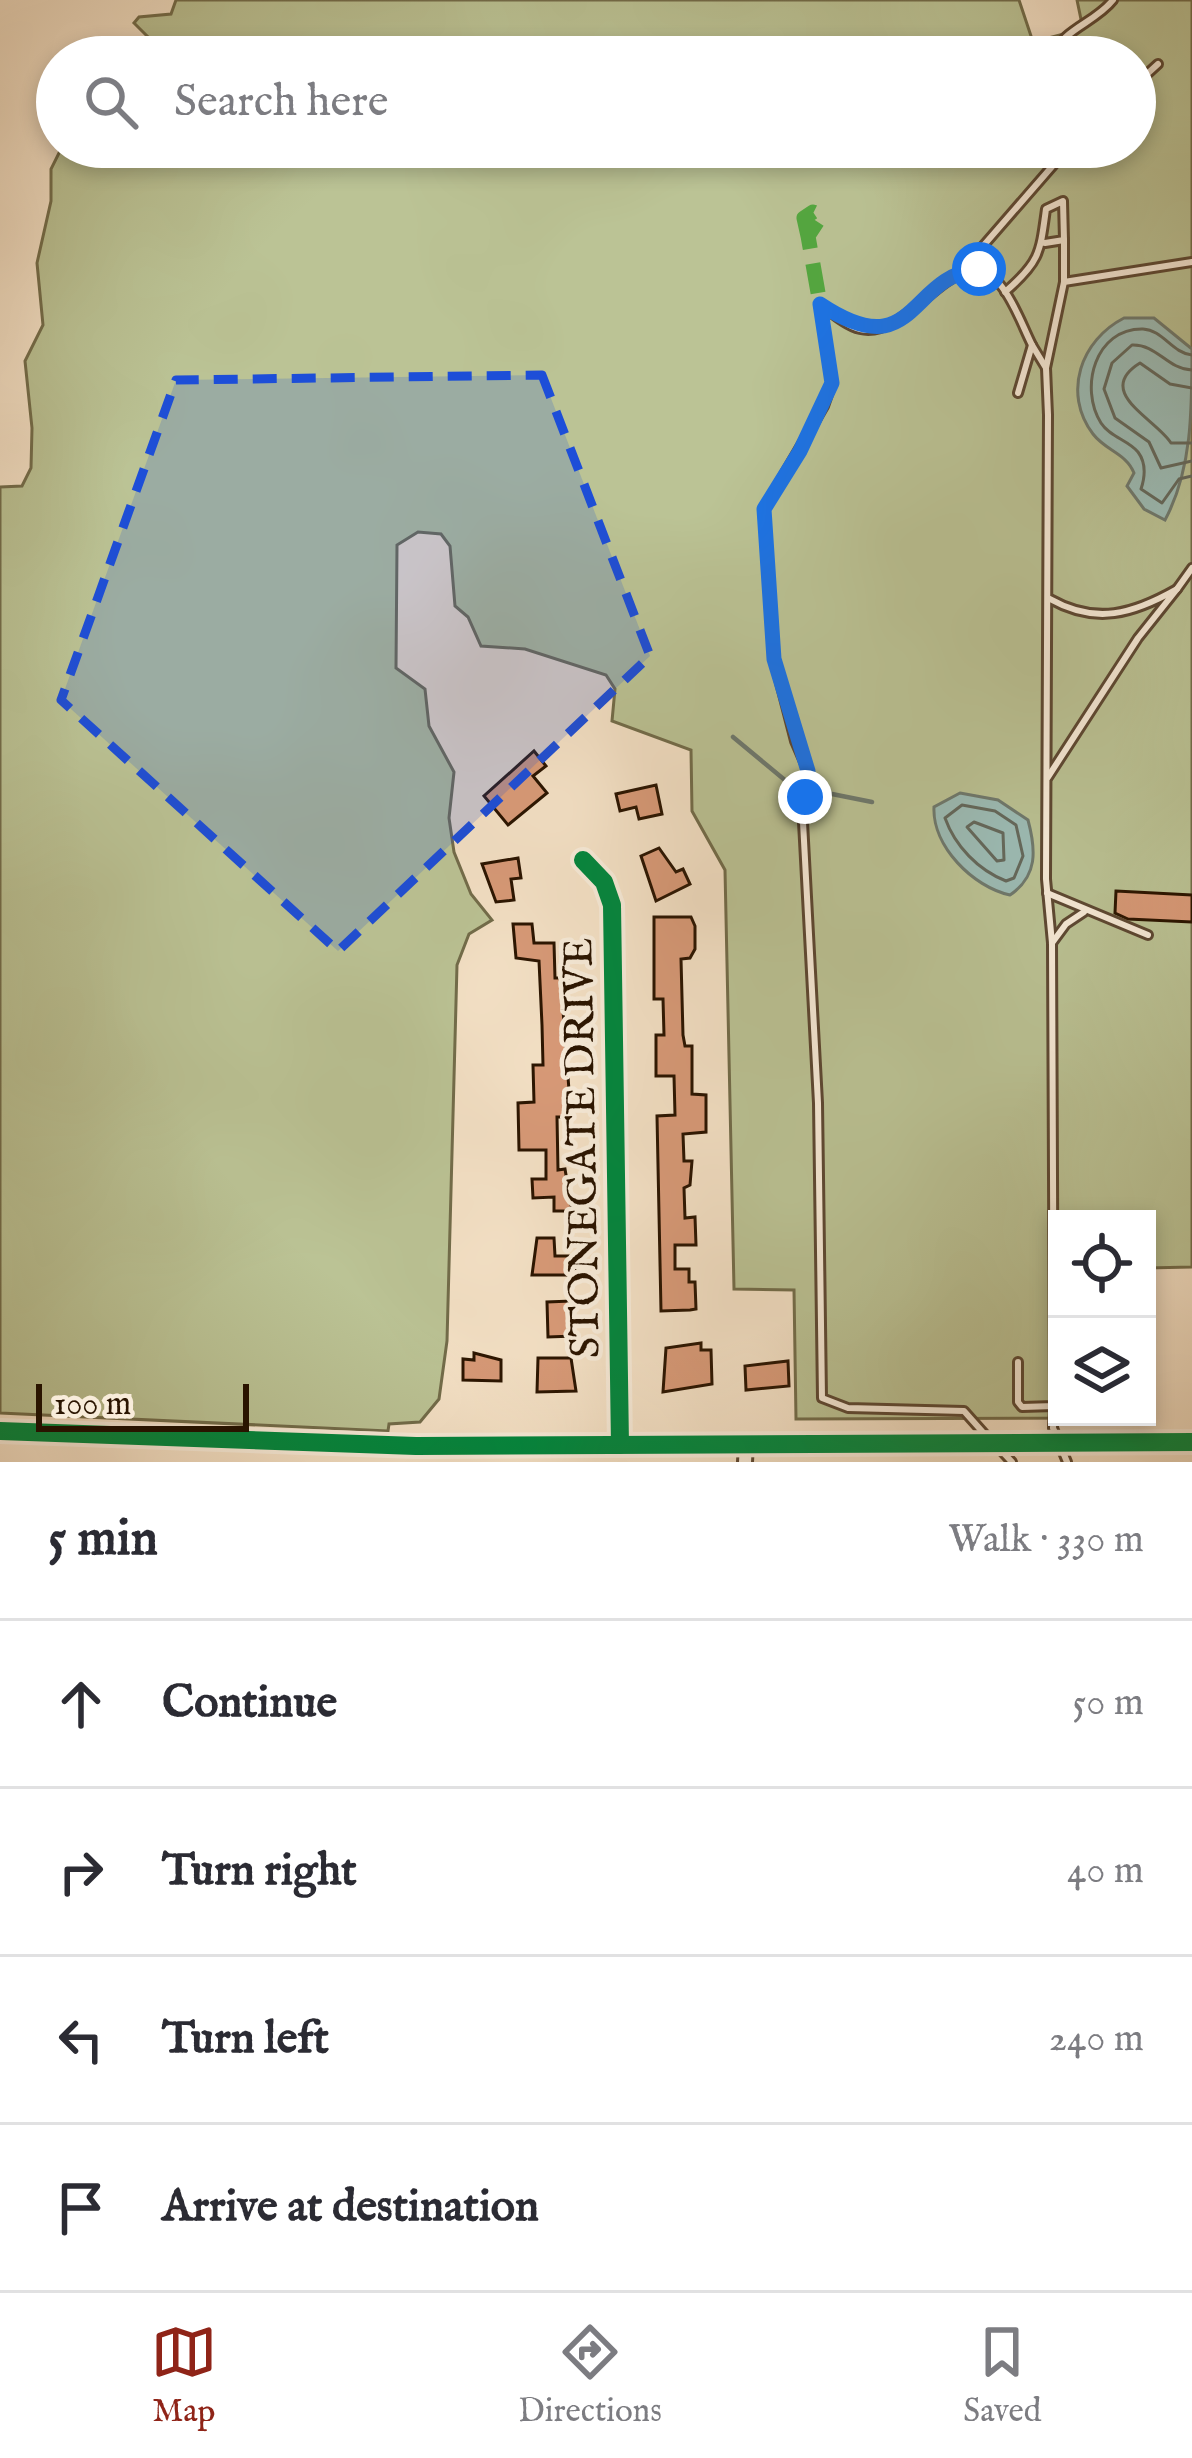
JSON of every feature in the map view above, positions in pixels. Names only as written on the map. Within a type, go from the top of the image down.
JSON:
[{"type":"street","name":"STONEGATE DRIVE","points":[[583,860],[604,882],[612,905],[620,1445]]},
{"type":"street","points":[[0,1431],[415,1454],[620,1445],[1192,1442]]},
{"type":"street","points":[[745,1462],[746,1444]]},
{"type":"lane","points":[[1066,36],[1101,16],[1113,0]]},
{"type":"lane","points":[[1012,1462],[964,1411],[848,1408],[822,1398],[807,780],[774,659],[764,509],[800,451],[832,383],[820,304],[860,329],[890,325],[962,271],[1051,168]]},
{"type":"lane","points":[[1005,292],[1030,270],[1045,243],[1046,209],[1063,201],[1064,282],[1046,368],[1054,1318]]},
{"type":"lane","points":[[1045,243],[1064,241]]},
{"type":"lane","points":[[1064,282],[1192,262]]},
{"type":"lane","points":[[962,271],[979,269],[1005,292],[1046,368]]},
{"type":"lane","points":[[1018,393],[1032,345]]},
{"type":"lane","points":[[1046,780],[1138,638],[1192,568]]},
{"type":"lane","points":[[1049,598],[1076,613],[1112,616],[1146,607],[1177,589]]},
{"type":"lane","points":[[1047,893],[1148,935]]},
{"type":"lane","points":[[1052,944],[1077,914],[1088,911]]},
{"type":"lane","points":[[1018,1362],[1018,1402],[1048,1405]]},
{"type":"lane","points":[[1057,1426],[1067,1462]]},
{"type":"highlighted area","points":[[542,375],[650,656],[338,951],[61,700],[176,380]]},
{"type":"green space","points":[[176,0],[1019,0],[1031,36],[147,36],[134,23],[139,17],[171,14]]},
{"type":"green space","points":[[1077,0],[1192,0],[1192,1267],[1156,1268],[1156,1210],[1048,1210],[1048,1418],[796,1419],[794,1290],[734,1289],[725,870],[692,811],[691,750],[612,721],[615,689],[606,675],[525,649],[481,646],[468,617],[455,606],[450,546],[441,534],[418,532],[397,545],[396,668],[425,689],[429,726],[454,772],[449,818],[454,852],[471,894],[492,920],[469,934],[457,965],[447,1341],[439,1399],[420,1422],[389,1424],[388,1431],[0,1413],[0,487],[22,486],[31,468],[25,361],[43,325],[37,263],[51,201],[52,168],[1156,168],[1156,36],[1056,36],[1083,29]]},
{"type":"water","points":[[1124,318],[1154,318],[1192,349],[1185,460],[1165,520],[1144,509],[1127,486],[1134,473],[1130,466],[1093,434],[1079,402],[1078,385],[1087,354]]},
{"type":"water","points":[[960,793],[998,800],[1028,820],[1030,871],[1010,895],[969,874],[940,836],[934,807]]},
{"type":"building","points":[[534,751],[546,766],[533,776],[547,793],[508,825],[484,796]]},
{"type":"building","points":[[656,785],[662,814],[639,819],[636,807],[620,811],[616,794]]},
{"type":"building","points":[[659,848],[676,872],[683,869],[690,884],[656,901],[641,856]]},
{"type":"building","points":[[518,858],[521,878],[511,879],[514,900],[496,902],[482,864]]},
{"type":"building","points":[[1116,891],[1192,895],[1192,922],[1128,919],[1115,913]]},
{"type":"building","points":[[654,917],[691,917],[695,926],[695,949],[690,958],[681,959],[683,1035],[685,1046],[692,1046],[692,1094],[706,1095],[706,1132],[683,1134],[684,1161],[692,1161],[690,1185],[684,1188],[685,1218],[695,1217],[696,1245],[675,1245],[675,1269],[689,1269],[689,1282],[695,1282],[696,1309],[690,1310],[661,1311],[657,1116],[675,1115],[674,1076],[656,1076],[656,1035],[664,1035],[663,999],[654,999]]},
{"type":"building","points":[[513,924],[532,924],[534,943],[554,943],[555,978],[568,978],[563,1010],[571,1117],[557,1117],[558,1170],[565,1169],[572,1211],[554,1211],[554,1197],[533,1198],[532,1179],[546,1179],[546,1150],[519,1150],[518,1103],[534,1102],[533,1065],[543,1065],[542,1025],[539,961],[516,958]]},
{"type":"building","points":[[537,1238],[554,1238],[555,1256],[575,1256],[575,1275],[532,1275]]},
{"type":"building","points":[[571,1301],[574,1336],[548,1337],[547,1302]]},
{"type":"building","points":[[701,1343],[701,1350],[711,1350],[712,1384],[663,1392],[666,1348]]},
{"type":"building","points":[[474,1353],[501,1360],[501,1381],[463,1380],[463,1359],[474,1360]]},
{"type":"building","points":[[538,1358],[571,1358],[576,1391],[537,1392]]},
{"type":"building","points":[[788,1361],[789,1386],[746,1390],[745,1366]]},
{"type":"waterway","points":[[733,737],[792,786],[872,802]]},
{"type":"marked path","points":[[808,236],[804,218],[813,212],[821,216],[808,236],[820,304]]},
{"type":"cycle path","points":[[583,860],[604,882],[612,905],[620,1445]]},
{"type":"cycle path","points":[[0,1431],[416,1446],[1192,1442]]},
{"type":"route","points":[[805,797],[808,771],[795,741],[774,659],[764,509],[777,481],[800,451],[832,383],[820,304],[860,329],[890,325],[941,289],[957,271],[979,269]]}]
